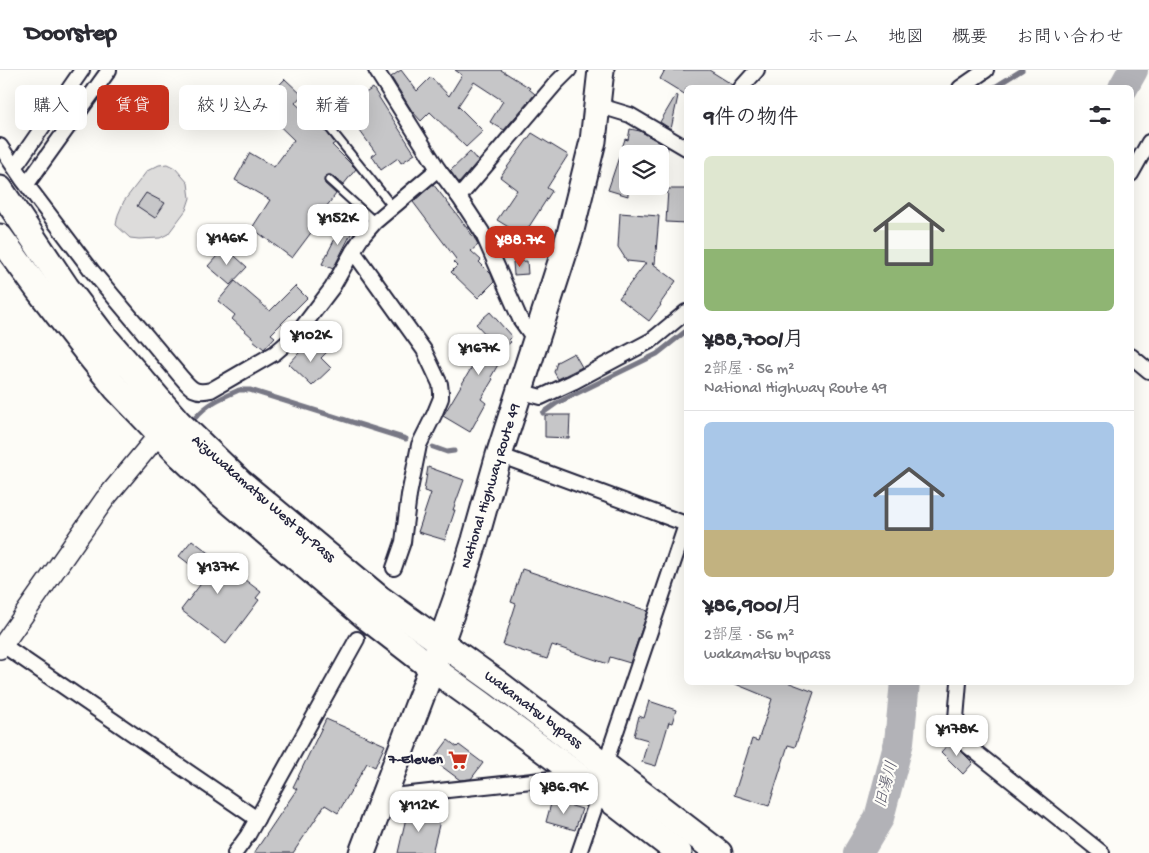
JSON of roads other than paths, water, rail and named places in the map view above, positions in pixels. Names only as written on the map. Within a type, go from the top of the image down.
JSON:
[{"type":"highway","name":"National Highway Route 49","points":[[362,853],[441,642],[475,540],[499,455],[570,234],[593,141],[601,70]]},
{"type":"highway","name":"Aizuwakamatsu West By-Pass","points":[[0,189],[82,309],[178,422],[240,482],[287,522],[378,598],[441,642]]},
{"type":"highway","name":"Aizuwakamatsu West By-Pass","points":[[0,237],[116,388],[181,456],[243,514],[365,616],[432,668]]},
{"type":"highway","name":"wakamatsu bypass","points":[[441,642],[605,764],[719,853]]},
{"type":"highway","name":"wakamatsu bypass","points":[[432,668],[579,776],[679,853]]},
{"type":"street","points":[[20,162],[82,70]]},
{"type":"street","points":[[27,184],[109,70]]},
{"type":"street","points":[[376,70],[438,169],[482,232],[520,319],[535,340]]},
{"type":"street","points":[[459,197],[569,70]]},
{"type":"street","points":[[744,85],[757,70]]},
{"type":"street","points":[[964,85],[986,70]]},
{"type":"street","points":[[597,105],[630,115],[684,147]]},
{"type":"street","points":[[1134,169],[1149,142]]},
{"type":"street","points":[[0,146],[92,272],[190,387],[200,392],[212,390],[275,353],[297,334],[332,288],[353,251],[374,222],[438,169]]},
{"type":"street","points":[[353,251],[424,350],[440,384],[441,398],[419,444],[409,495],[403,542],[394,568]]},
{"type":"street","points":[[519,391],[540,397],[574,382],[652,340],[684,314]]},
{"type":"street","points":[[1134,358],[1149,371]]},
{"type":"street","points":[[160,433],[105,500],[1,646],[257,819]]},
{"type":"street","points":[[499,455],[684,523]]},
{"type":"street","points":[[605,764],[684,530]]},
{"type":"street","points":[[236,853],[248,835],[357,638]]},
{"type":"street","points":[[959,685],[955,731],[963,742],[1102,853]]},
{"type":"street","points":[[383,797],[579,776]]},
{"type":"street","points":[[579,853],[600,792]]},
{"type":"lane","points":[[332,130],[393,207]]},
{"type":"lane","points":[[329,180],[374,222]]},
{"type":"waterway","points":[[998,85],[1022,70]]},
{"type":"waterway","name":"旧湯川","points":[[1127,70],[1131,73]]},
{"type":"waterway","name":"旧湯川","points":[[1125,85],[1133,70]]},
{"type":"waterway","points":[[543,413],[557,403],[657,354],[684,333]]},
{"type":"waterway","points":[[196,417],[211,404],[222,398],[239,390],[250,390],[406,439]]},
{"type":"waterway","points":[[433,447],[447,452],[454,451]]},
{"type":"waterway","name":"旧湯川","points":[[858,853],[879,818],[899,742],[905,685]]},
{"type":"place","name":"7-Eleven","points":[[458,760]]}]
